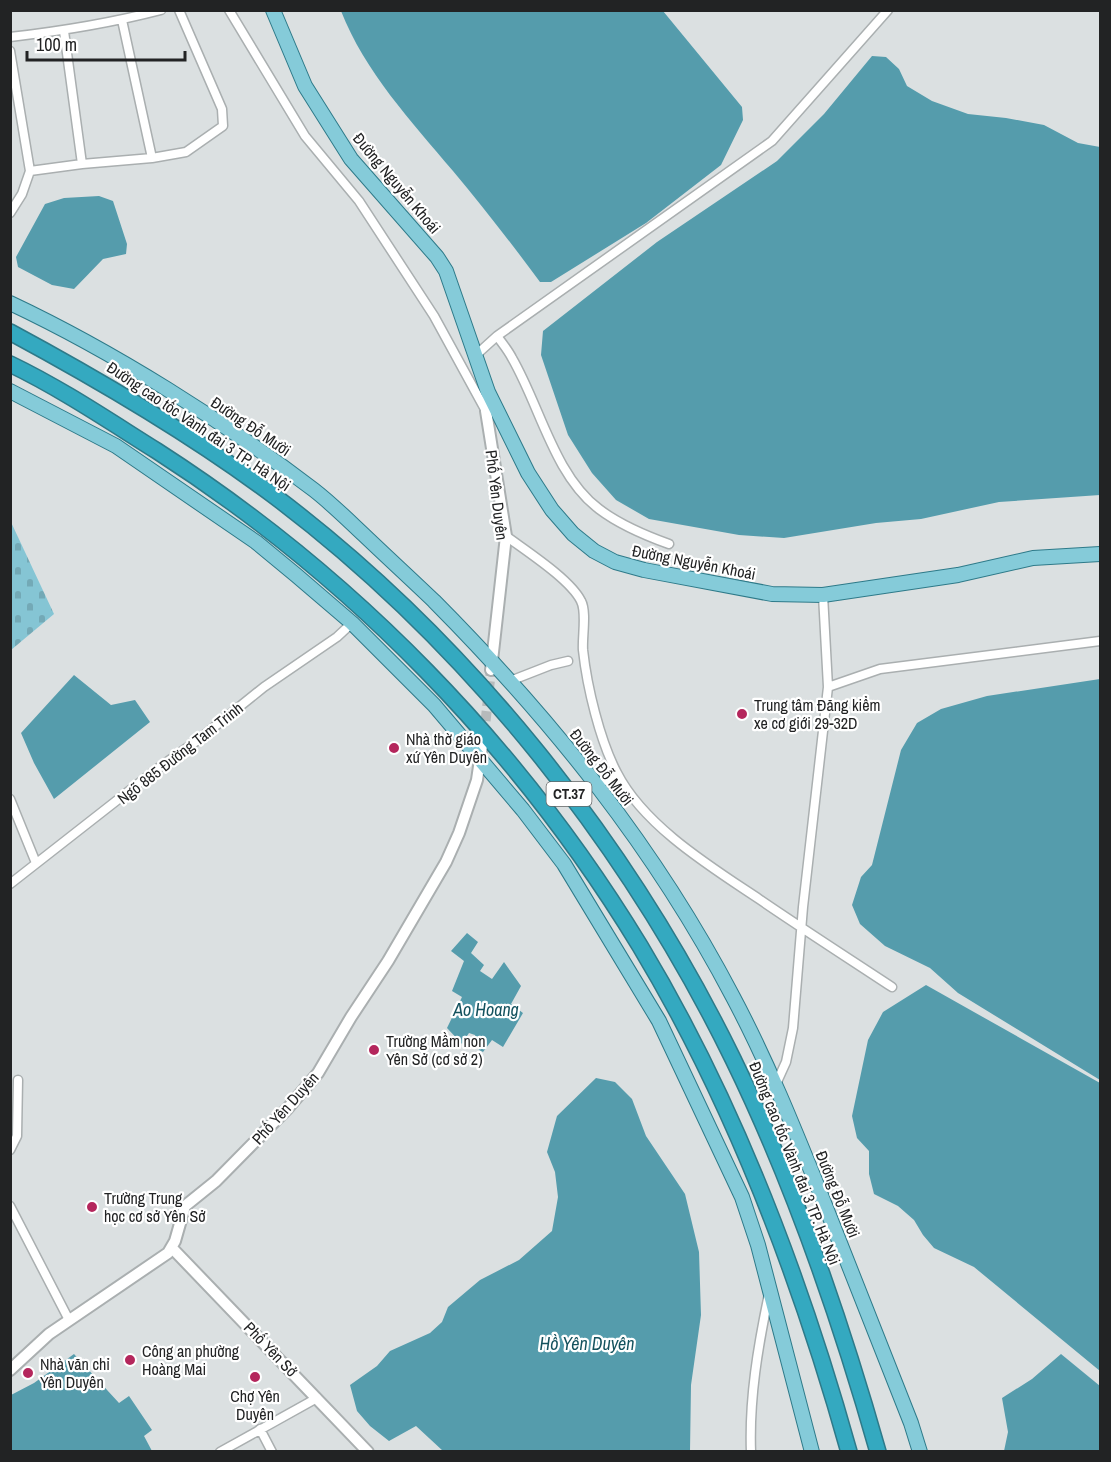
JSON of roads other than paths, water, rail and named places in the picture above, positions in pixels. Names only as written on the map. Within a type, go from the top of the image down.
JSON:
[{"type":"highway","name":"Đường cao tốc Vành đai 3 TP. Hà Nội","points":[[10,332],[99,379],[197,442],[273,495],[397,600],[481,688],[540,757],[595,829],[662,929],[733,1059],[786,1180],[828,1290],[878,1452]]},
{"type":"highway","name":"CT.37","points":[[10,364],[80,402],[180,466],[253,518],[320,571],[390,634],[462,707],[526,784],[609,897],[664,989],[708,1074],[760,1191],[801,1299],[849,1452]]},
{"type":"main road","name":"Đường Nguyễn Khoái","points":[[273,10],[305,86],[351,159],[437,256],[447,271],[488,392],[528,473],[552,510],[573,534],[594,551],[615,562],[644,570],[772,594],[823,595],[958,575],[1033,558],[1101,554]]},
{"type":"main road","name":"Đường Đỗ Mười","points":[[10,303],[40,316],[144,376],[240,437],[316,492],[416,583],[491,665],[510,681],[597,785],[683,908],[733,997],[776,1084],[911,1423],[920,1452]]},
{"type":"main road","points":[[10,391],[116,446],[177,486],[256,542],[352,623],[434,705],[481,759],[564,864],[659,1022],[742,1197],[770,1289],[812,1452]]},
{"type":"street","points":[[10,38],[64,31],[161,10]]},
{"type":"street","points":[[30,171],[152,158],[186,152],[223,126],[222,109],[179,10]]},
{"type":"street","points":[[228,10],[256,52],[304,136],[359,201],[434,316],[486,411]]},
{"type":"street","points":[[477,355],[497,336],[772,141],[888,10]]},
{"type":"street","points":[[122,20],[152,158]]},
{"type":"street","points":[[64,31],[82,164]]},
{"type":"street","points":[[10,51],[30,171],[22,194],[10,213]]},
{"type":"street","points":[[497,336],[512,358],[564,466],[579,490],[597,508],[614,520],[669,544]]},
{"type":"street","name":"Phố Yên Duyên","points":[[488,392],[486,411],[506,536],[491,665]]},
{"type":"street","points":[[506,536],[549,569],[574,591],[582,602],[588,682],[598,720],[617,774],[633,797],[657,824],[685,849],[892,987]]},
{"type":"street","points":[[776,1084],[790,1046],[828,687],[823,595]]},
{"type":"street","name":"Ngõ 885 Đường Tam Trinh","points":[[10,884],[264,687],[338,637],[352,623]]},
{"type":"street","points":[[828,687],[880,669],[1101,641]]},
{"type":"street","points":[[510,681],[550,665],[568,661]]},
{"type":"street","name":"Phố Yên Duyên","points":[[172,1248],[185,1206],[216,1180],[288,1108],[318,1073],[388,961],[446,862],[471,799],[481,759],[483,739]]},
{"type":"street","points":[[597,785],[617,774]]},
{"type":"street","points":[[10,799],[36,863]]},
{"type":"street","points":[[10,1150],[17,1136],[18,1080]]},
{"type":"street","points":[[10,1206],[69,1320]]},
{"type":"street","points":[[10,1370],[49,1334],[163,1257],[172,1248]]},
{"type":"street","name":"Phố Yên Sở","points":[[172,1248],[368,1452]]},
{"type":"street","points":[[751,1452],[751,1410],[761,1329],[770,1289]]},
{"type":"street","points":[[220,1452],[317,1398]]},
{"type":"street","points":[[260,1429],[272,1452]]},
{"type":"water","points":[[341,11],[663,11],[742,107],[743,120],[721,165],[646,223],[551,282],[540,282],[390,95],[363,55]]},
{"type":"water","points":[[872,56],[886,57],[899,69],[907,86],[932,101],[968,114],[1044,125],[1078,143],[1100,147],[1100,495],[999,502],[921,519],[876,523],[784,538],[739,535],[649,519],[616,500],[592,473],[568,435],[541,355],[543,331],[657,242],[777,161],[824,114]]},
{"type":"water","points":[[99,196],[113,201],[127,244],[126,254],[103,259],[74,289],[52,285],[18,267],[16,257],[45,204],[64,198]]},
{"type":"water","points":[[74,675],[111,705],[135,700],[150,722],[54,799],[21,733]]},
{"type":"water","points":[[1100,679],[1100,1080],[958,993],[930,968],[885,946],[860,924],[852,905],[861,877],[872,865],[901,750],[917,723],[941,709],[987,696]]},
{"type":"water","name":"Ao Hoang","points":[[467,933],[478,942],[471,953],[484,965],[480,971],[492,979],[504,962],[521,986],[511,1004],[523,1013],[503,1047],[492,1040],[483,1052],[479,1050],[475,1035],[469,1033],[462,1044],[447,1028],[462,997],[452,991],[464,961],[451,951]]},
{"type":"water","points":[[926,985],[1100,1083],[1100,1371],[974,1267],[934,1248],[914,1220],[898,1206],[874,1194],[869,1174],[869,1151],[857,1138],[852,1116],[868,1040],[883,1012]]},
{"type":"water","name":"Hồ Yên Duyên","points":[[596,1078],[615,1082],[632,1099],[646,1136],[685,1194],[699,1252],[701,1315],[691,1385],[690,1451],[443,1451],[416,1426],[389,1441],[370,1426],[357,1411],[350,1385],[377,1366],[390,1351],[430,1333],[442,1322],[448,1307],[480,1280],[519,1260],[552,1231],[558,1197],[555,1172],[547,1152],[557,1116]]},
{"type":"water","points":[[74,1354],[119,1403],[129,1396],[152,1430],[144,1436],[152,1451],[11,1451],[11,1395],[34,1383]]},
{"type":"water","points":[[1061,1354],[1100,1386],[1100,1451],[1004,1451],[1008,1432],[1002,1398],[1032,1379]]},
{"type":"tunnel","points":[[484,736],[491,670]]},
{"type":"place","name":"Trung tâm Đăng kiểm xe cơ giới 29-32D","points":[[742,714]]},
{"type":"place","name":"Nhà thờ giáo xứ Yên Duyên","points":[[394,748]]},
{"type":"place","name":"Trường Mầm non Yên Sở (cơ sở 2)","points":[[374,1050]]},
{"type":"place","name":"Trường Trung học cơ sở Yên Sở","points":[[92,1207]]},
{"type":"place","name":"Công an phường Hoàng Mai","points":[[130,1360]]},
{"type":"place","name":"Nhà văn chỉ Yên Duyên","points":[[28,1373]]},
{"type":"place","name":"Chợ Yên Duyên","points":[[255,1377]]}]
